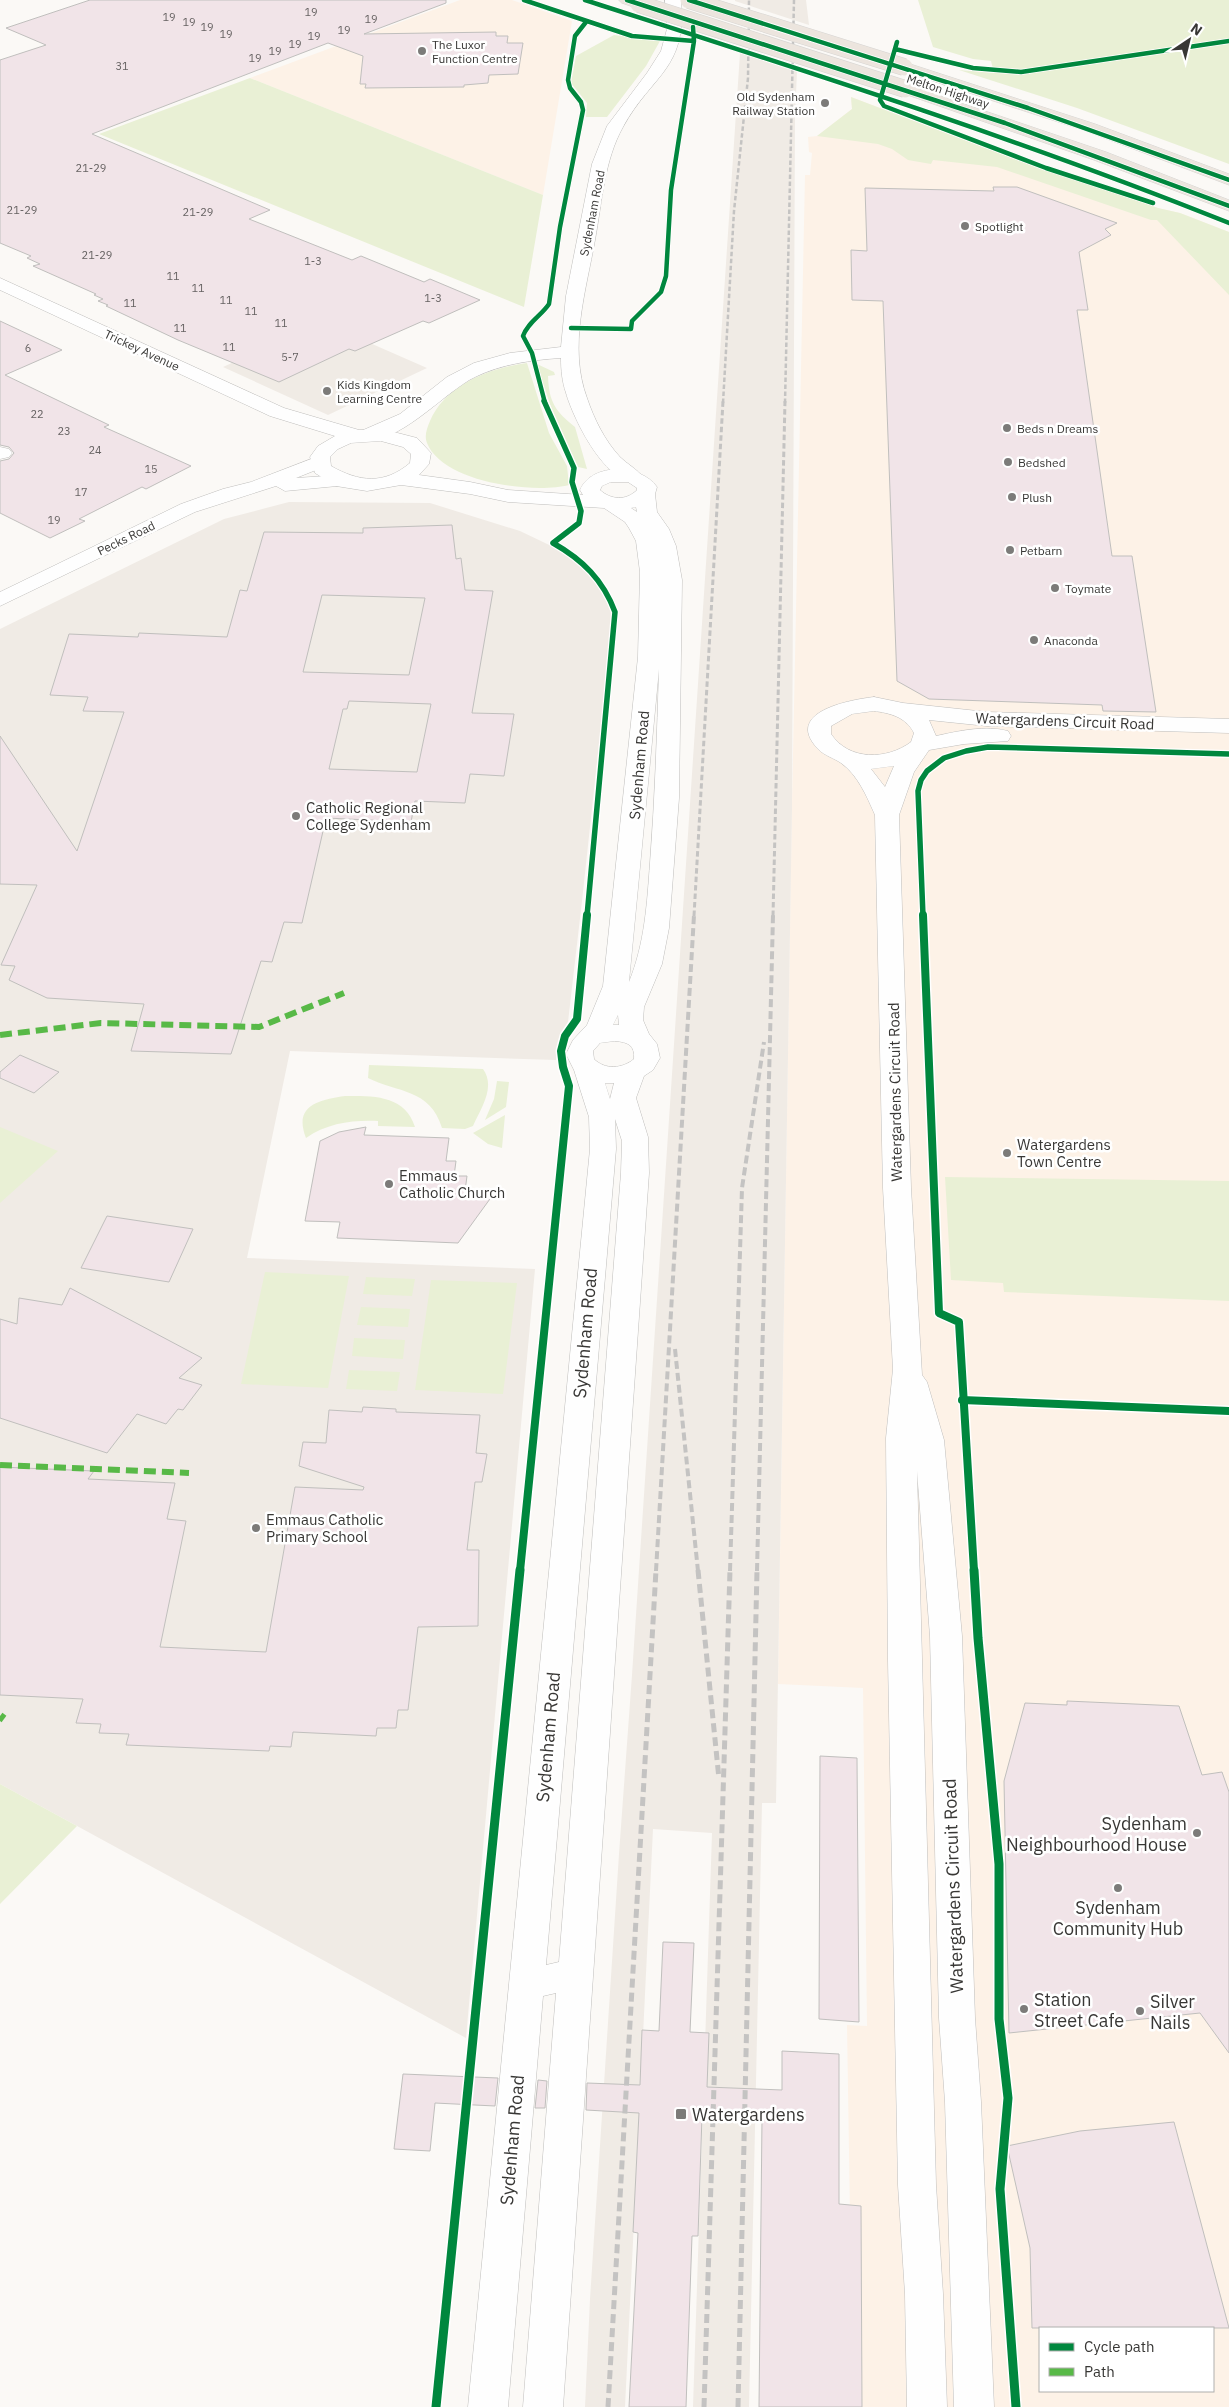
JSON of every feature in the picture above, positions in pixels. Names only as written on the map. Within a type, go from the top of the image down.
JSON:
[{"type":"highway","name":"Melton Highway","points":[[689,0],[1088,127],[1229,180]]},
{"type":"highway","name":"Melton Highway","points":[[633,2],[1054,139],[1229,206]]},
{"type":"street","name":"Sydenham Road","points":[[636,1055],[630,1020],[631,1007],[649,964],[657,928],[666,798],[671,580],[663,538],[647,512],[639,486],[612,463],[596,440],[574,389],[570,352],[573,318],[605,149],[615,125],[653,75],[670,48],[675,32],[673,0]]},
{"type":"street","name":"Trickey Avenue","points":[[0,283],[284,415],[362,436]]},
{"type":"street","points":[[362,436],[391,428],[421,409],[453,381],[488,364],[532,353],[570,352]]},
{"type":"street","points":[[401,479],[419,468],[422,460],[418,450],[421,409]]},
{"type":"street","name":"Trickey Avenue","points":[[284,415],[321,457],[322,470],[340,481]]},
{"type":"street","points":[[362,436],[395,437],[418,450],[439,469],[470,488]]},
{"type":"street","name":"Pecks Road","points":[[0,600],[188,508],[257,487],[321,457],[343,440],[362,436]]},
{"type":"street","name":"Sydenham Road","points":[[595,482],[596,440]]},
{"type":"street","points":[[401,479],[470,488],[496,494],[532,497],[607,502],[634,501],[639,486],[618,475],[532,497]]},
{"type":"street","name":"Pecks Road","points":[[257,487],[340,481],[370,485],[401,479]]},
{"type":"street","points":[[595,482],[590,490],[593,496],[607,502]]},
{"type":"street","name":"Sydenham Road","points":[[488,2407],[603,1149],[602,1116],[590,1052],[616,986],[650,640],[650,572],[646,541],[632,518],[607,502]]},
{"type":"street","name":"Watergardens Circuit Road","points":[[887,815],[873,786],[849,758],[837,752],[821,737],[820,728],[824,720],[832,713],[858,705],[874,704],[902,710],[987,719],[1229,726]]},
{"type":"street","points":[[849,758],[885,761],[902,758],[919,748],[925,739],[923,726],[918,720],[902,710]]},
{"type":"street","name":"Watergardens Circuit Road","points":[[927,2407],[924,2294],[917,2185],[904,1660],[901,1438],[908,1369],[897,1188],[887,815],[900,778],[919,748],[978,735],[1229,743]]},
{"type":"street","points":[[635,802],[666,798]]},
{"type":"street","points":[[610,1032],[620,1033],[636,1055],[615,1075],[605,1075],[590,1052],[610,1032]]},
{"type":"street","points":[[543,2407],[635,1173],[635,1139],[622,1102],[636,1055]]},
{"type":"street","name":"Watergardens Circuit Road","points":[[908,1369],[929,1440],[946,1636],[956,1988],[972,2321],[974,2407]]},
{"type":"street","points":[[526,1985],[576,1973]]},
{"type":"shaded area","points":[[460,0],[512,0],[572,21],[543,195],[250,78]]},
{"type":"shaded area","points":[[806,0],[809,25],[735,1]]},
{"type":"shaded area","points":[[740,53],[797,71],[795,118],[792,808],[776,1803],[762,1803],[749,2407],[693,2407],[712,1833],[653,1829],[625,2407],[585,2407],[590,2299],[619,1854]]},
{"type":"shaded area","name":"Watergardens Town Centre","points":[[851,97],[1022,162],[1158,208],[1180,213],[1229,232],[1229,2407],[853,2407],[847,2025],[867,2026],[863,1688],[778,1684],[792,804],[805,175],[810,175],[812,153],[809,152],[808,137],[817,136],[852,109]]},
{"type":"shaded area","name":"Kids Kingdom Learning Centre","points":[[322,322],[427,368],[328,415],[223,367]]},
{"type":"shaded area","points":[[289,502],[430,503],[520,531],[566,553],[586,568],[601,585],[610,603],[612,623],[568,1022],[559,1038],[556,1060],[290,1051],[247,1258],[535,1269],[466,2038],[0,1784],[0,629],[224,519]]},
{"type":"green space","points":[[918,0],[1229,0],[1229,164],[1077,108],[959,70],[994,73],[991,61],[973,59],[933,47]]},
{"type":"green space","points":[[614,35],[660,41],[646,66],[607,117],[586,117],[587,103],[571,83],[576,56]]},
{"type":"green space","points":[[250,78],[543,195],[524,307],[99,134]]},
{"type":"green space","points":[[851,97],[1022,162],[1158,208],[1180,213],[1229,232],[1229,295],[1157,220],[1151,220],[997,167],[933,160],[931,164],[908,160],[892,149],[878,144],[817,136],[852,109]]},
{"type":"green space","points":[[527,363],[549,433],[567,466],[569,485],[534,488],[491,482],[451,468],[436,457],[427,443],[426,432],[437,408],[447,397],[458,388],[484,374],[513,365]]},
{"type":"green space","points":[[537,364],[554,372],[555,375],[548,376],[554,405],[562,416],[575,427],[587,469],[578,467],[558,429]]},
{"type":"green space","points":[[369,1065],[483,1069],[487,1076],[488,1090],[473,1126],[465,1129],[442,1128],[437,1115],[421,1099],[368,1078]]},
{"type":"green space","points":[[497,1081],[509,1082],[506,1107],[485,1120],[494,1099]]},
{"type":"green space","points":[[345,1096],[377,1097],[396,1103],[410,1116],[415,1127],[378,1126],[378,1121],[359,1121],[332,1126],[306,1138],[303,1118],[306,1111],[318,1102]]},
{"type":"green space","points":[[505,1115],[502,1148],[488,1144],[473,1133]]},
{"type":"green space","points":[[0,1127],[58,1151],[0,1203]]},
{"type":"green space","points":[[945,1177],[1229,1181],[1229,1301],[1004,1292],[1003,1283],[951,1280]]},
{"type":"green space","points":[[265,1272],[349,1276],[328,1388],[241,1384]]},
{"type":"green space","points":[[366,1277],[415,1279],[412,1296],[363,1294]]},
{"type":"green space","points":[[431,1280],[517,1283],[503,1394],[415,1390]]},
{"type":"green space","points":[[361,1307],[410,1309],[408,1327],[357,1325]]},
{"type":"green space","points":[[354,1338],[405,1340],[403,1359],[352,1356]]},
{"type":"green space","points":[[349,1370],[400,1372],[397,1391],[346,1389]]},
{"type":"green space","points":[[0,1784],[77,1826],[0,1904]]},
{"type":"building","points":[[90,0],[446,0],[446,3],[364,34],[496,32],[496,36],[508,36],[507,43],[523,43],[518,74],[489,75],[488,83],[464,85],[464,87],[365,88],[366,84],[360,84],[363,56],[328,43],[92,134],[270,210],[249,219],[352,260],[361,256],[424,282],[430,279],[480,300],[429,323],[423,321],[355,351],[349,349],[279,382],[178,340],[106,306],[108,305],[98,301],[103,299],[94,295],[96,294],[33,266],[40,264],[27,258],[31,256],[0,243],[0,60],[46,45],[6,28]]},
{"type":"building","points":[[993,187],[1017,187],[1117,223],[1105,229],[1111,235],[1079,252],[1088,310],[1077,310],[1112,556],[1132,556],[1156,712],[1103,711],[1102,705],[929,699],[897,681],[883,301],[852,300],[851,250],[867,251],[865,188],[994,191]]},
{"type":"building","points":[[0,321],[62,350],[5,375],[109,425],[104,427],[191,466],[146,489],[142,487],[79,519],[85,521],[50,538],[0,513],[0,461],[9,459],[14,453],[9,447],[0,445]]},
{"type":"building","points":[[452,525],[456,559],[461,558],[465,590],[493,591],[472,713],[514,714],[504,776],[470,774],[465,803],[415,801],[411,822],[326,818],[302,923],[284,922],[272,962],[261,961],[231,1054],[131,1051],[144,1004],[47,998],[9,980],[15,966],[1,965],[37,885],[0,884],[0,736],[77,851],[124,712],[83,711],[88,697],[50,695],[69,634],[138,637],[139,633],[227,637],[240,590],[247,591],[264,532],[363,533],[363,528]],"holes":[[[322,595],[425,598],[409,675],[303,672]],[[349,701],[431,704],[417,772],[329,769],[343,709],[347,709]]]},
{"type":"building","points":[[20,1055],[59,1072],[34,1093],[0,1078],[0,1072]]},
{"type":"building","name":"Emmaus Catholic Church","points":[[366,1127],[364,1135],[449,1138],[446,1161],[456,1161],[454,1176],[467,1176],[465,1191],[495,1192],[458,1243],[337,1238],[340,1222],[305,1221],[320,1141],[339,1132]]},
{"type":"building","points":[[107,1216],[193,1229],[169,1282],[81,1268]]},
{"type":"building","points":[[70,1288],[202,1358],[179,1378],[202,1385],[183,1410],[178,1409],[166,1424],[137,1414],[107,1453],[0,1418],[0,1319],[17,1324],[19,1298],[62,1305]]},
{"type":"building","points":[[363,1407],[396,1409],[396,1412],[480,1415],[476,1453],[487,1454],[482,1482],[475,1482],[467,1550],[479,1550],[478,1626],[418,1627],[408,1710],[398,1710],[396,1728],[377,1728],[376,1736],[293,1732],[291,1747],[270,1746],[269,1751],[126,1745],[129,1734],[99,1733],[101,1724],[76,1723],[83,1699],[0,1695],[0,1467],[94,1471],[88,1479],[175,1483],[167,1519],[186,1521],[160,1647],[266,1652],[295,1487],[363,1490],[364,1487],[299,1466],[303,1442],[326,1443],[329,1410],[362,1412]]},
{"type":"building","name":"Sydenham Community Hub","points":[[1067,1701],[1179,1706],[1202,1775],[1222,1772],[1229,1792],[1229,2053],[1200,2013],[1009,2033],[1004,1781],[1025,1703],[1067,1705]]},
{"type":"building","points":[[820,1756],[857,1758],[859,2022],[819,2019]]},
{"type":"building","points":[[663,1942],[694,1943],[690,2032],[709,2033],[707,2087],[782,2090],[782,2051],[839,2054],[839,2204],[861,2206],[862,2407],[759,2407],[762,2119],[702,2116],[698,2236],[692,2236],[686,2407],[629,2407],[638,2233],[633,2232],[639,2113],[586,2110],[587,2083],[640,2085],[642,2030],[659,2031]]},
{"type":"building","points":[[403,2074],[498,2078],[495,2106],[435,2103],[430,2151],[394,2149]]},
{"type":"building","points":[[538,2080],[547,2081],[545,2108],[535,2108]]},
{"type":"building","points":[[1174,2122],[1229,2328],[1032,2328],[1030,2248],[1007,2146],[1080,2131]]},
{"type":"railway","points":[[723,403],[734,211],[748,78],[749,0]]},
{"type":"railway","points":[[785,403],[794,0]]},
{"type":"railway","points":[[694,916],[723,401]]},
{"type":"railway","points":[[773,916],[785,401]]},
{"type":"railway","points":[[656,1571],[694,915]]},
{"type":"railway","points":[[757,1571],[773,915]]},
{"type":"railway","points":[[730,1571],[742,1188],[764,1042]]},
{"type":"railway","points":[[675,1349],[698,1571]]},
{"type":"railway","points":[[608,2407],[656,1570]]},
{"type":"railway","points":[[698,1570],[719,1779]]},
{"type":"railway","points":[[704,2407],[730,1570]]},
{"type":"railway","points":[[738,2407],[757,1570]]},
{"type":"marked path","points":[[0,1035],[101,1023],[259,1027],[344,993]]},
{"type":"marked path","points":[[0,1465],[189,1473]]},
{"type":"marked path","points":[[0,1716],[4,1719]]},
{"type":"cycle path","points":[[524,0],[632,36],[694,41]]},
{"type":"cycle path","points":[[585,0],[990,132],[1150,191],[1229,223]]},
{"type":"cycle path","points":[[627,0],[1005,123],[1080,149],[1229,206]]},
{"type":"cycle path","points":[[689,0],[1028,108],[1229,180]]},
{"type":"cycle path","points":[[436,2407],[569,1086],[563,1067],[561,1051],[565,1036],[577,1019],[615,612],[611,600],[592,571],[584,563],[553,543],[579,523],[581,511],[572,482],[574,468],[542,396],[532,353],[523,336],[526,327],[543,313],[549,304],[560,227],[583,110],[581,102],[570,88],[568,80],[575,36],[586,22]]},
{"type":"cycle path","points":[[571,328],[631,329],[632,321],[661,292],[666,276],[671,190],[694,41],[693,27]]},
{"type":"cycle path","points":[[895,49],[941,62],[973,68],[1021,72],[1229,41]]},
{"type":"cycle path","points":[[897,42],[880,100],[884,106],[1046,168],[1153,203]]},
{"type":"cycle path","points":[[1016,2407],[1000,2189],[1008,2098],[999,2019],[999,1864],[978,1638],[959,1322],[939,1313],[918,791],[921,780],[935,763],[955,754],[988,747],[1229,754]]},
{"type":"cycle path","points":[[962,1400],[1229,1411]]},
{"type":"place","name":"The Luxor Function Centre","points":[[422,51]]},
{"type":"place","name":"Old Sydenham Railway Station","points":[[825,103]]},
{"type":"place","name":"Spotlight","points":[[965,226]]},
{"type":"place","name":"Kids Kingdom Learning Centre","points":[[327,391]]},
{"type":"place","name":"Beds n Dreams","points":[[1007,428]]},
{"type":"place","name":"Bedshed","points":[[1008,462]]},
{"type":"place","name":"Plush","points":[[1012,497]]},
{"type":"place","name":"Petbarn","points":[[1010,550]]},
{"type":"place","name":"Toymate","points":[[1055,588]]},
{"type":"place","name":"Anaconda","points":[[1034,640]]},
{"type":"place","name":"Catholic Regional College Sydenham","points":[[296,816]]},
{"type":"place","name":"Watergardens Town Centre","points":[[1007,1153]]},
{"type":"place","name":"Emmaus Catholic Church","points":[[389,1184]]},
{"type":"place","name":"Emmaus Catholic Primary School","points":[[256,1528]]},
{"type":"place","name":"Sydenham Neighbourhood House","points":[[1197,1833]]},
{"type":"place","name":"Sydenham Community Hub","points":[[1118,1888]]},
{"type":"place","name":"Station Street Cafe","points":[[1024,2009]]},
{"type":"place","name":"Silver Nails","points":[[1140,2011]]},
{"type":"place","name":"Watergardens","points":[[681,2114]]}]
